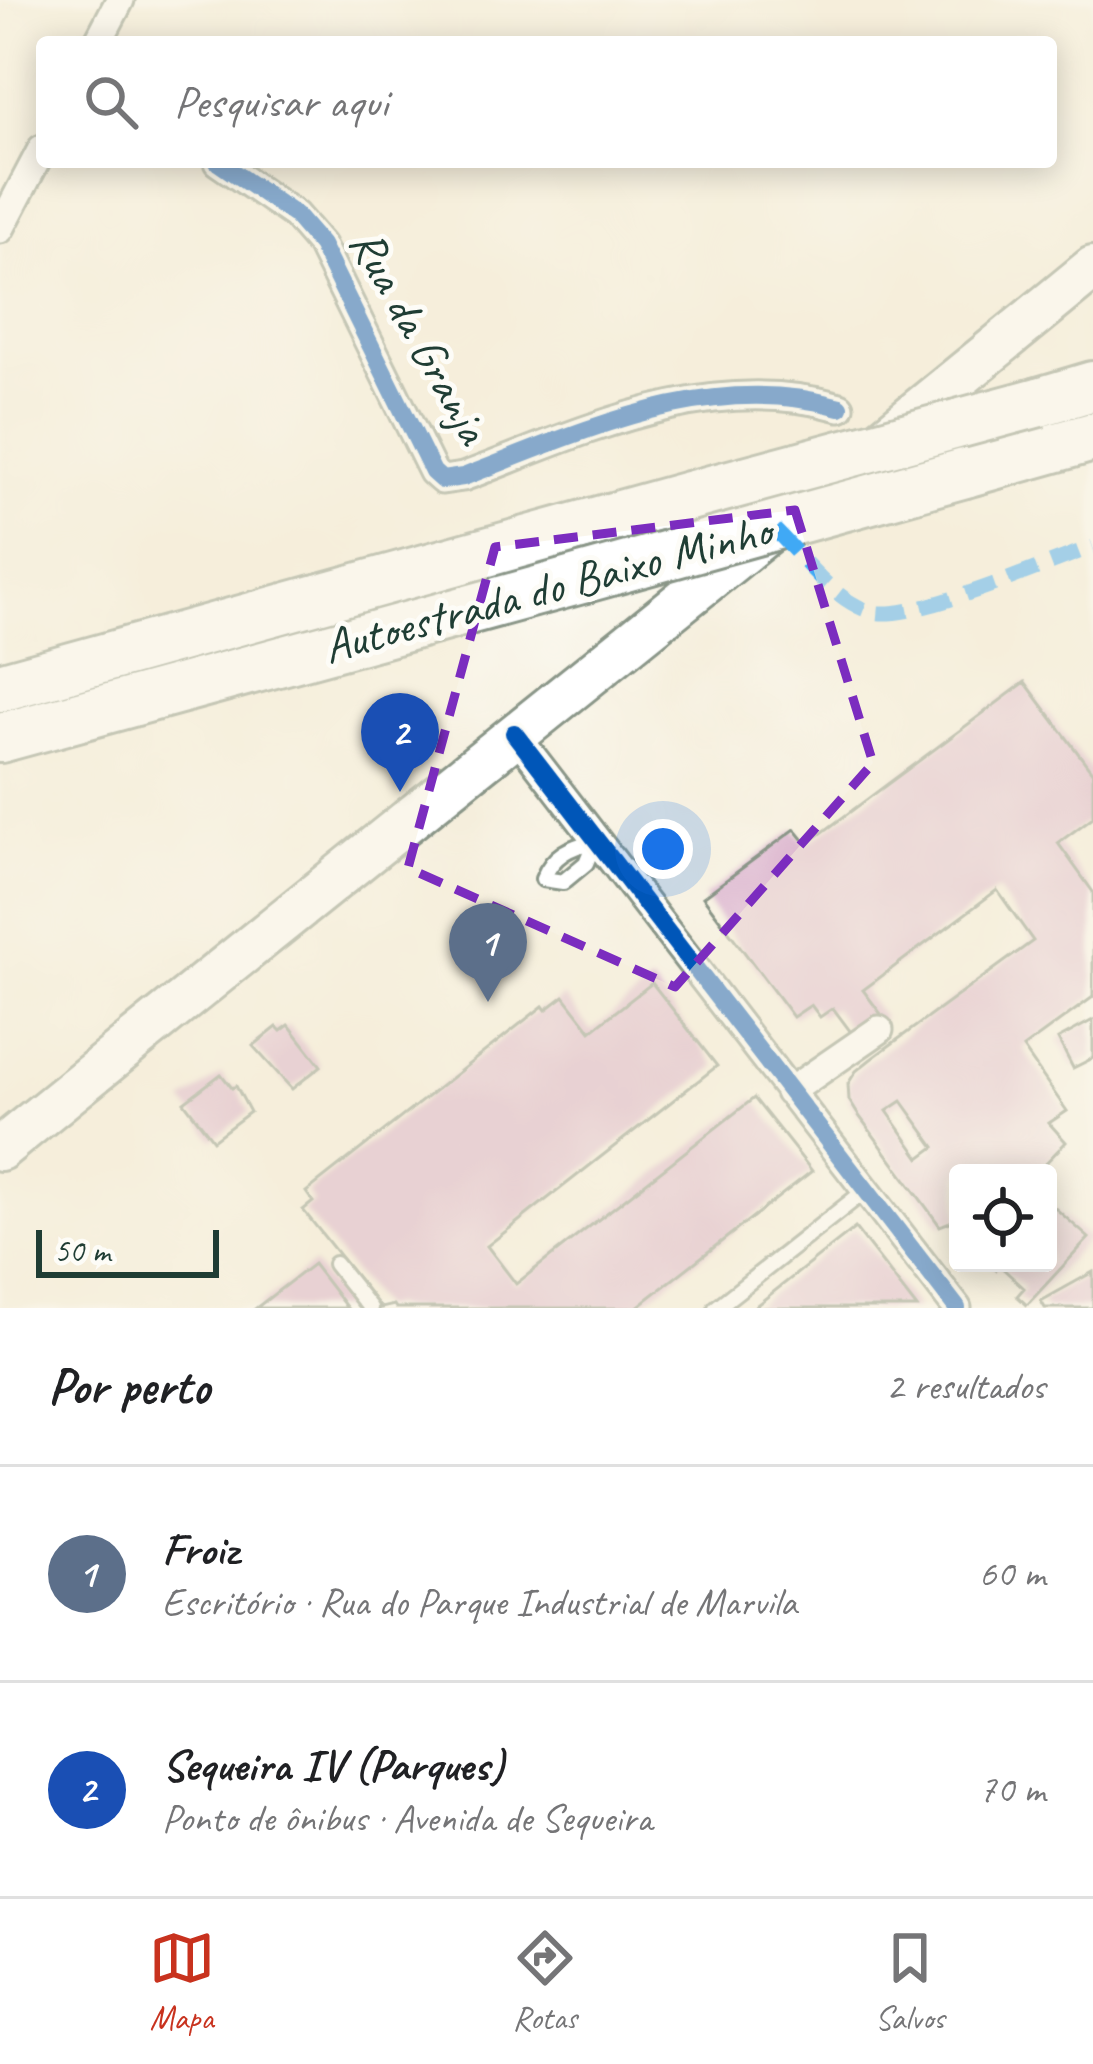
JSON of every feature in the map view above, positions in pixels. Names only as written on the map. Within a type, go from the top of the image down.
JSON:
[{"type":"highway","name":"Autoestrada do Baixo Minho","points":[[0,687],[1093,386]]},
{"type":"highway","name":"Autoestrada do Baixo Minho","points":[[0,738],[1093,437]]},
{"type":"main road","points":[[0,1149],[775,530],[1093,268]]},
{"type":"street","points":[[101,36],[120,0]]},
{"type":"street","points":[[0,229],[36,160]]},
{"type":"street","name":"Rua da Granja","points":[[227,168],[295,215],[321,245],[433,472],[442,480],[463,477],[668,404],[752,394],[840,407]]},
{"type":"street","points":[[514,734],[957,1308]]},
{"type":"street","points":[[789,1092],[879,1030]]},
{"type":"lane","points":[[716,1308],[866,1190]]},
{"type":"lane","points":[[335,1264],[370,1308]]},
{"type":"highlighted area","points":[[795,510],[873,763],[675,987],[408,868],[495,547]]},
{"type":"building","points":[[1025,682],[1093,773],[1093,817],[1058,843],[1093,892],[1093,997],[1023,1048],[1067,1111],[1049,1123],[1066,1142],[1045,1164],[949,1164],[949,1222],[940,1226],[857,1113],[849,1100],[848,1084],[871,1059],[1033,941],[997,890],[863,990],[884,1018],[856,1039],[833,1008],[820,1017],[811,1005],[793,1017],[703,897],[795,829],[807,844]],"holes":[[[902,1101],[935,1147],[920,1158],[887,1111]]]},
{"type":"building","points":[[652,983],[717,1066],[487,1246],[516,1284],[754,1098],[812,1171],[636,1308],[381,1308],[303,1210],[313,1202],[306,1192],[543,1006],[546,1010],[564,996],[591,1031]]},
{"type":"building","points":[[1093,1020],[1093,1058],[1073,1068],[1058,1039]]},
{"type":"building","points":[[289,1025],[321,1066],[292,1089],[253,1046],[277,1027],[281,1031]]},
{"type":"building","points":[[221,1074],[232,1088],[236,1086],[250,1112],[213,1140],[184,1102]]},
{"type":"building","points":[[1057,1210],[1089,1238],[1027,1305],[1017,1296],[1024,1288],[1007,1272],[1057,1272]]},
{"type":"building","points":[[855,1228],[917,1308],[753,1308]]},
{"type":"building","points":[[313,1264],[347,1308],[256,1308]]},
{"type":"building","points":[[1093,1272],[1093,1308],[1045,1308],[1041,1301]]},
{"type":"marked path","points":[[775,530],[832,589],[873,612],[892,613],[948,600],[1093,547]]},
{"type":"cycle path","points":[[227,168],[295,215],[321,245],[433,472],[442,480],[463,477],[601,425],[695,401],[791,397],[840,407]]},
{"type":"cycle path","points":[[514,733],[957,1308]]},
{"type":"place","name":"Sequeira IV (Parques)","points":[[400,792]]},
{"type":"place","name":"Froiz","points":[[488,1002]]}]
